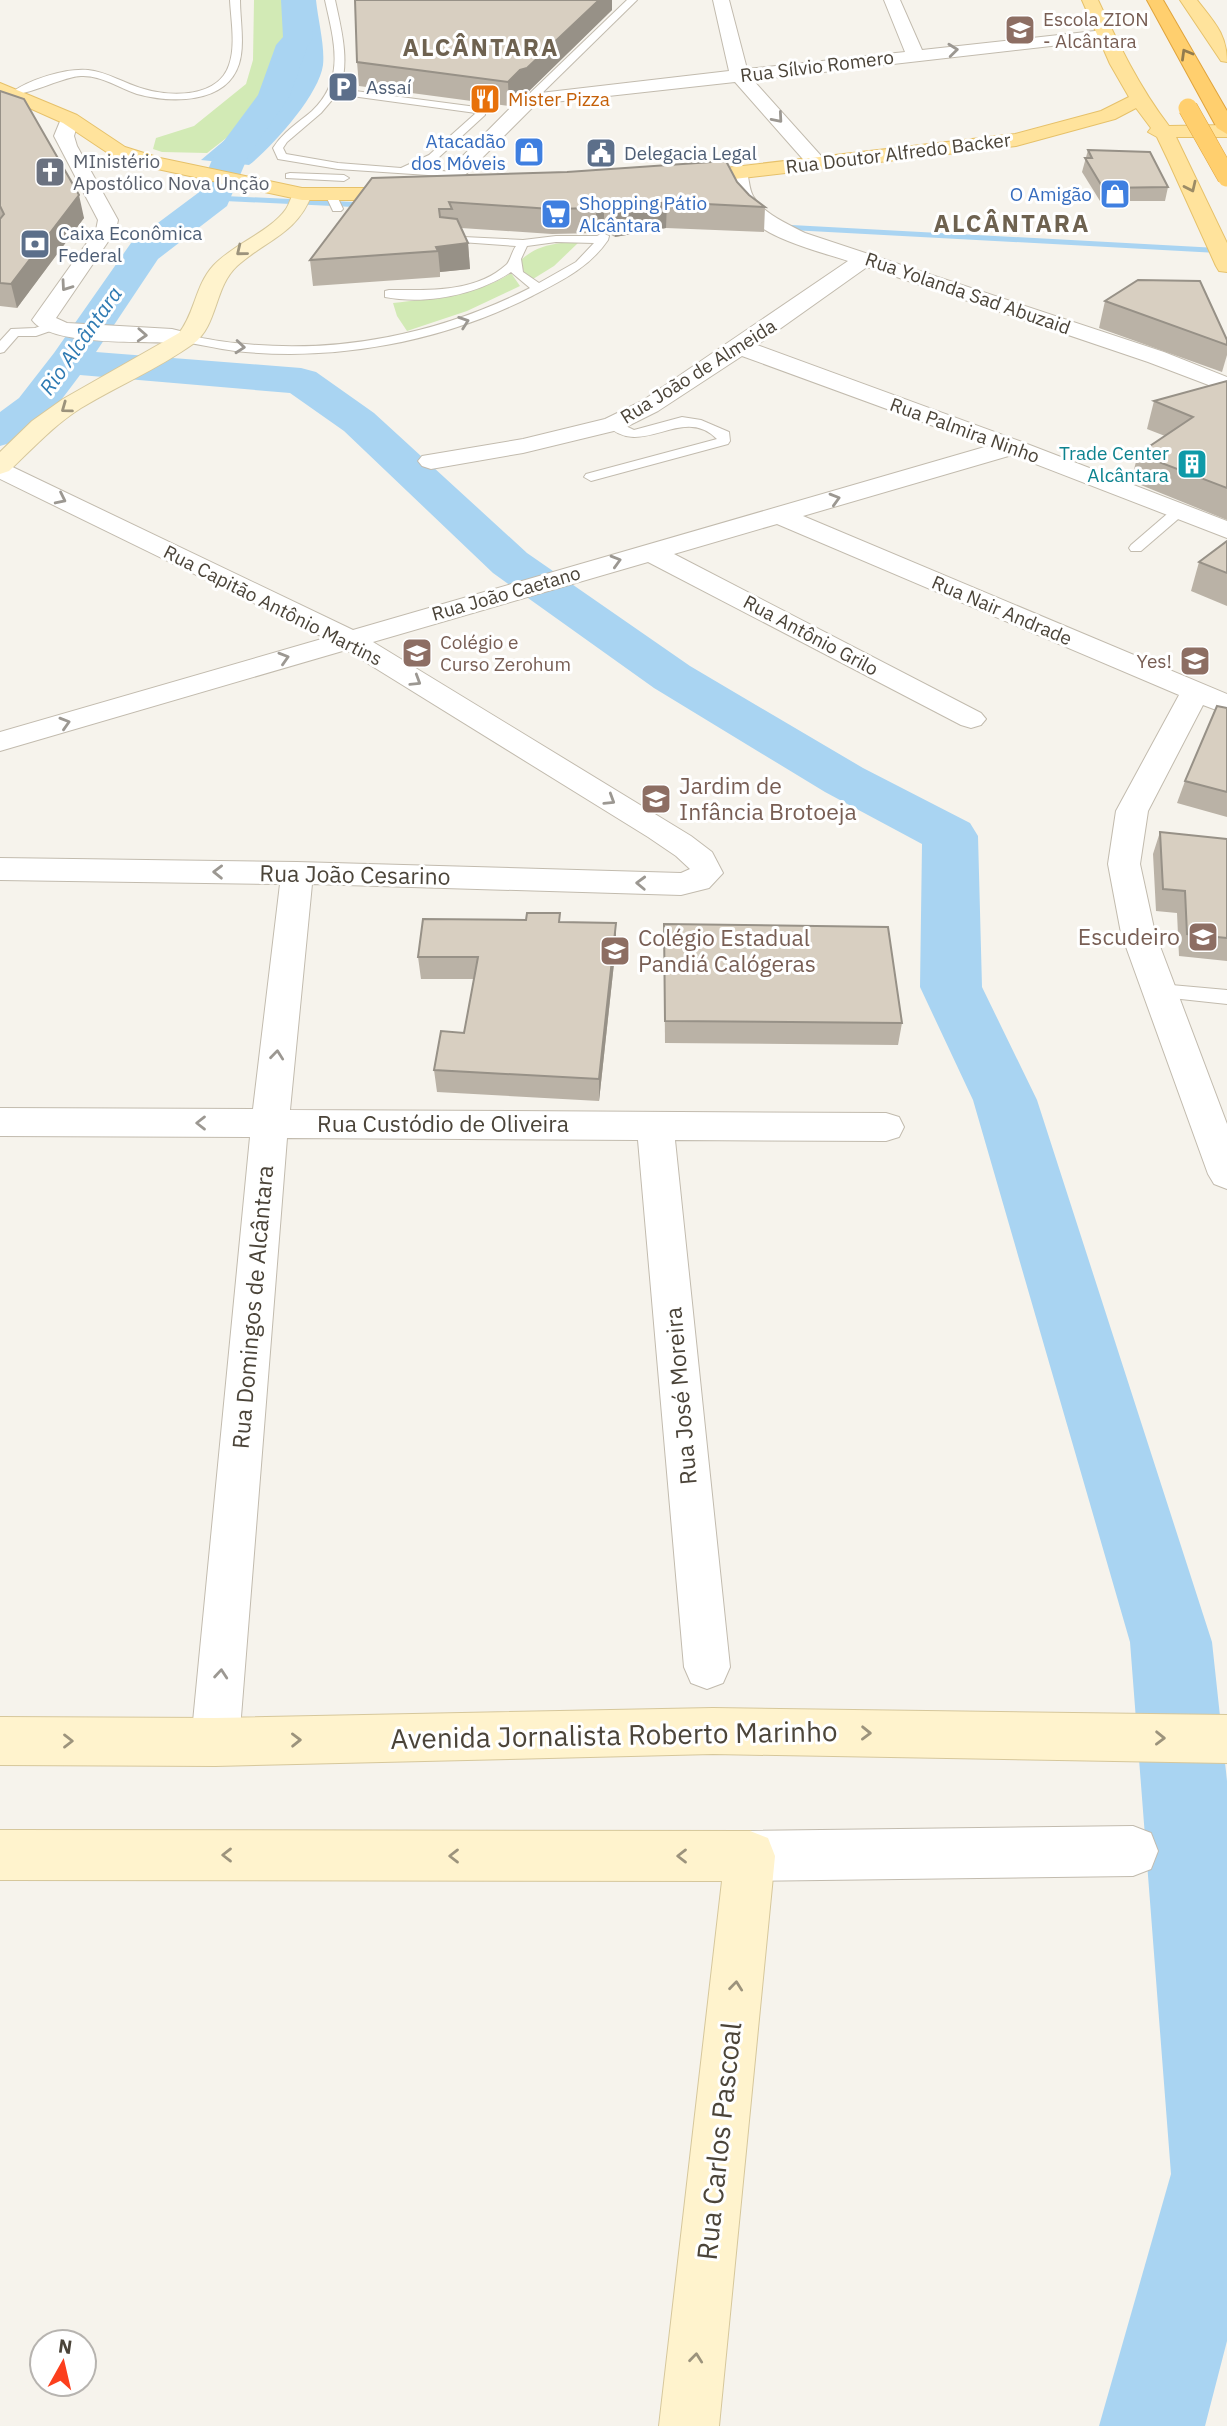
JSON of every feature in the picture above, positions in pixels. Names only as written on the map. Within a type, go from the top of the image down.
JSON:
[{"type":"highway","points":[[1155,0],[1227,129]]},
{"type":"highway","points":[[1184,102],[1227,177]]},
{"type":"main road","points":[[1090,0],[1104,35],[1139,99],[1163,131],[1222,256]]},
{"type":"main road","points":[[1188,0],[1227,57]]},
{"type":"main road","points":[[8,91],[70,119],[118,151],[155,163],[293,194],[335,202],[451,185]]},
{"type":"main road","name":"Rua Doutor Alfredo Backer","points":[[663,181],[1016,140],[1108,115],[1139,99]]},
{"type":"main road","points":[[1136,134],[1227,129]]},
{"type":"main road","points":[[1016,140],[1110,135]]},
{"type":"main road","points":[[0,468],[41,426],[71,404],[197,327],[206,295],[217,273],[293,194]]},
{"type":"main road","name":"Avenida Jornalista Roberto Marinho","points":[[0,1741],[215,1742],[713,1731],[1227,1739]]},
{"type":"main road","points":[[0,1855],[750,1856]]},
{"type":"main road","name":"Rua Carlos Pascoal","points":[[689,2426],[750,1856]]},
{"type":"street","points":[[721,0],[739,75],[816,162]]},
{"type":"street","points":[[892,0],[915,54]]},
{"type":"street","name":"Rua Sílvio Romero","points":[[530,99],[1104,35]]},
{"type":"street","points":[[451,185],[530,99]]},
{"type":"street","points":[[70,119],[64,136],[67,146],[108,220],[106,230],[43,320],[57,328],[174,342]]},
{"type":"street","name":"Rua Yolanda Sad Abuzaid","points":[[738,173],[736,186],[739,195],[773,226],[798,237],[1156,357],[1227,385]]},
{"type":"street","name":"Rua João de Almeida","points":[[431,461],[523,446],[613,424],[650,406],[865,259]]},
{"type":"street","name":"Rua Palmira Ninho","points":[[740,347],[1013,447],[1227,530]]},
{"type":"street","name":"Rua João Caetano","points":[[0,742],[1013,447]]},
{"type":"street","name":"Rua Capitão Antônio Martins","points":[[0,468],[348,639],[659,830],[696,856],[706,865],[707,873]]},
{"type":"street","name":"Rua Nair Andrade","points":[[778,515],[1227,705]]},
{"type":"street","name":"Rua Antônio Grilo","points":[[650,552],[971,719]]},
{"type":"street","points":[[1195,692],[1132,811],[1124,864],[1138,933],[1227,1174]]},
{"type":"street","name":"Rua João Cesarino","points":[[0,869],[297,873],[681,884],[697,880],[707,873]]},
{"type":"street","name":"Rua Domingos de Alcântara","points":[[215,1742],[270,1123],[297,873]]},
{"type":"street","name":"Rua Custódio de Oliveira","points":[[0,1122],[886,1127]]},
{"type":"street","name":"Rua José Moreira","points":[[655,1125],[707,1667]]},
{"type":"street","points":[[750,1856],[1133,1851]]},
{"type":"lane","points":[[8,91],[87,72],[143,93],[193,95],[221,86],[234,65],[235,0]]},
{"type":"lane","points":[[330,0],[339,74],[334,91],[278,148],[293,194],[451,185]]},
{"type":"lane","points":[[530,99],[632,0]]},
{"type":"lane","points":[[334,91],[480,110],[481,113],[433,157],[402,172]]},
{"type":"lane","points":[[282,157],[402,172],[451,185]]},
{"type":"lane","points":[[174,342],[287,349],[410,338],[496,310],[539,288],[585,259],[602,238],[523,243],[447,238]]},
{"type":"lane","points":[[523,243],[513,261],[513,267],[518,275],[539,288]]},
{"type":"lane","points":[[389,294],[421,294],[471,287],[489,281],[513,267]]},
{"type":"lane","points":[[0,331],[36,332],[57,328]]},
{"type":"lane","points":[[0,349],[15,332]]},
{"type":"lane","points":[[591,477],[723,441],[724,435],[694,422],[683,421],[634,435],[624,435],[613,424]]},
{"type":"lane","points":[[1136,548],[1179,511]]},
{"type":"lane","points":[[1160,991],[1227,997]]},
{"type":"green space","points":[[254,0],[295,0],[292,45],[271,92],[238,129],[207,153],[162,152],[153,149],[156,138],[194,126],[246,84],[253,60]]},
{"type":"green space","points":[[561,243],[578,243],[554,266],[533,279],[524,273],[521,260],[540,248]]},
{"type":"green space","points":[[511,273],[520,286],[467,311],[407,331],[397,316],[393,303],[469,291],[498,281]]},
{"type":"water","points":[[296,0],[316,0],[323,65],[313,91],[270,146],[249,165],[201,160],[238,129],[271,92],[298,38]]},
{"type":"building","points":[[355,0],[599,0],[527,68],[520,70],[508,82],[357,62]]},
{"type":"building","points":[[0,91],[24,99],[79,195],[11,284],[0,283],[0,219],[4,214],[0,206]]},
{"type":"building","points":[[1088,150],[1150,152],[1168,187],[1103,188],[1085,158],[1092,158]]},
{"type":"building","points":[[726,161],[737,182],[765,207],[667,202],[615,211],[604,205],[596,208],[551,209],[449,202],[452,209],[439,209],[440,217],[457,219],[468,243],[436,247],[438,251],[310,260],[372,178],[567,172]]},
{"type":"building","points":[[1138,280],[1200,281],[1227,345],[1105,301]]},
{"type":"building","points":[[1227,381],[1227,488],[1138,454],[1193,417],[1154,401]]},
{"type":"building","points":[[1227,541],[1227,573],[1199,562]]},
{"type":"building","points":[[1217,706],[1227,708],[1227,792],[1185,781]]},
{"type":"building","points":[[1160,832],[1227,839],[1227,938],[1187,934],[1185,891],[1163,889]]},
{"type":"building","points":[[527,913],[560,913],[559,922],[616,923],[599,1079],[434,1070],[441,1031],[464,1033],[478,957],[418,957],[423,919],[526,920]]},
{"type":"building","points":[[664,924],[888,927],[902,1023],[665,1021]]},
{"type":"waterway","name":"Rio Alcântara","points":[[69,362],[144,251],[214,198],[232,153],[274,96],[292,45],[298,38],[296,0]]},
{"type":"waterway","points":[[214,198],[364,205]]},
{"type":"waterway","points":[[782,227],[1227,251]]},
{"type":"waterway","name":"Rio Alcântara","points":[[0,433],[34,407],[69,362]]},
{"type":"waterway","points":[[69,362],[301,381],[359,422],[510,563],[672,677],[844,780],[950,836],[951,987],[1005,1100],[1171,1642],[1220,2174],[1152,2426]]},
{"type":"place","name":"Escola ZION - Alcântara","points":[[1020,30]]},
{"type":"place","name":"Assaí","points":[[343,87]]},
{"type":"place","name":"Mister Pizza","points":[[485,99]]},
{"type":"place","name":"Atacadão dos Móveis","points":[[529,152]]},
{"type":"place","name":"Delegacia Legal","points":[[601,153]]},
{"type":"place","name":"MInistério Apostólico Nova Unção","points":[[50,172]]},
{"type":"place","name":"O Amigão","points":[[1115,194]]},
{"type":"place","name":"Shopping Pátio Alcântara","points":[[556,214]]},
{"type":"place","name":"Caixa Econômica Federal","points":[[35,244]]},
{"type":"place","name":"Trade Center Alcântara","points":[[1192,464]]},
{"type":"place","name":"Colégio e Curso Zerohum","points":[[417,653]]},
{"type":"place","name":"Yes!","points":[[1195,661]]},
{"type":"place","name":"Jardim de Infância Brotoeja","points":[[656,799]]},
{"type":"place","name":"Escudeiro","points":[[1203,937]]},
{"type":"place","name":"Colégio Estadual Pandiá Calógeras","points":[[615,951]]},
{"type":"district","name":"ALCÂNTARA","points":[[481,48]]},
{"type":"district","name":"ALCÂNTARA","points":[[1012,224]]}]
